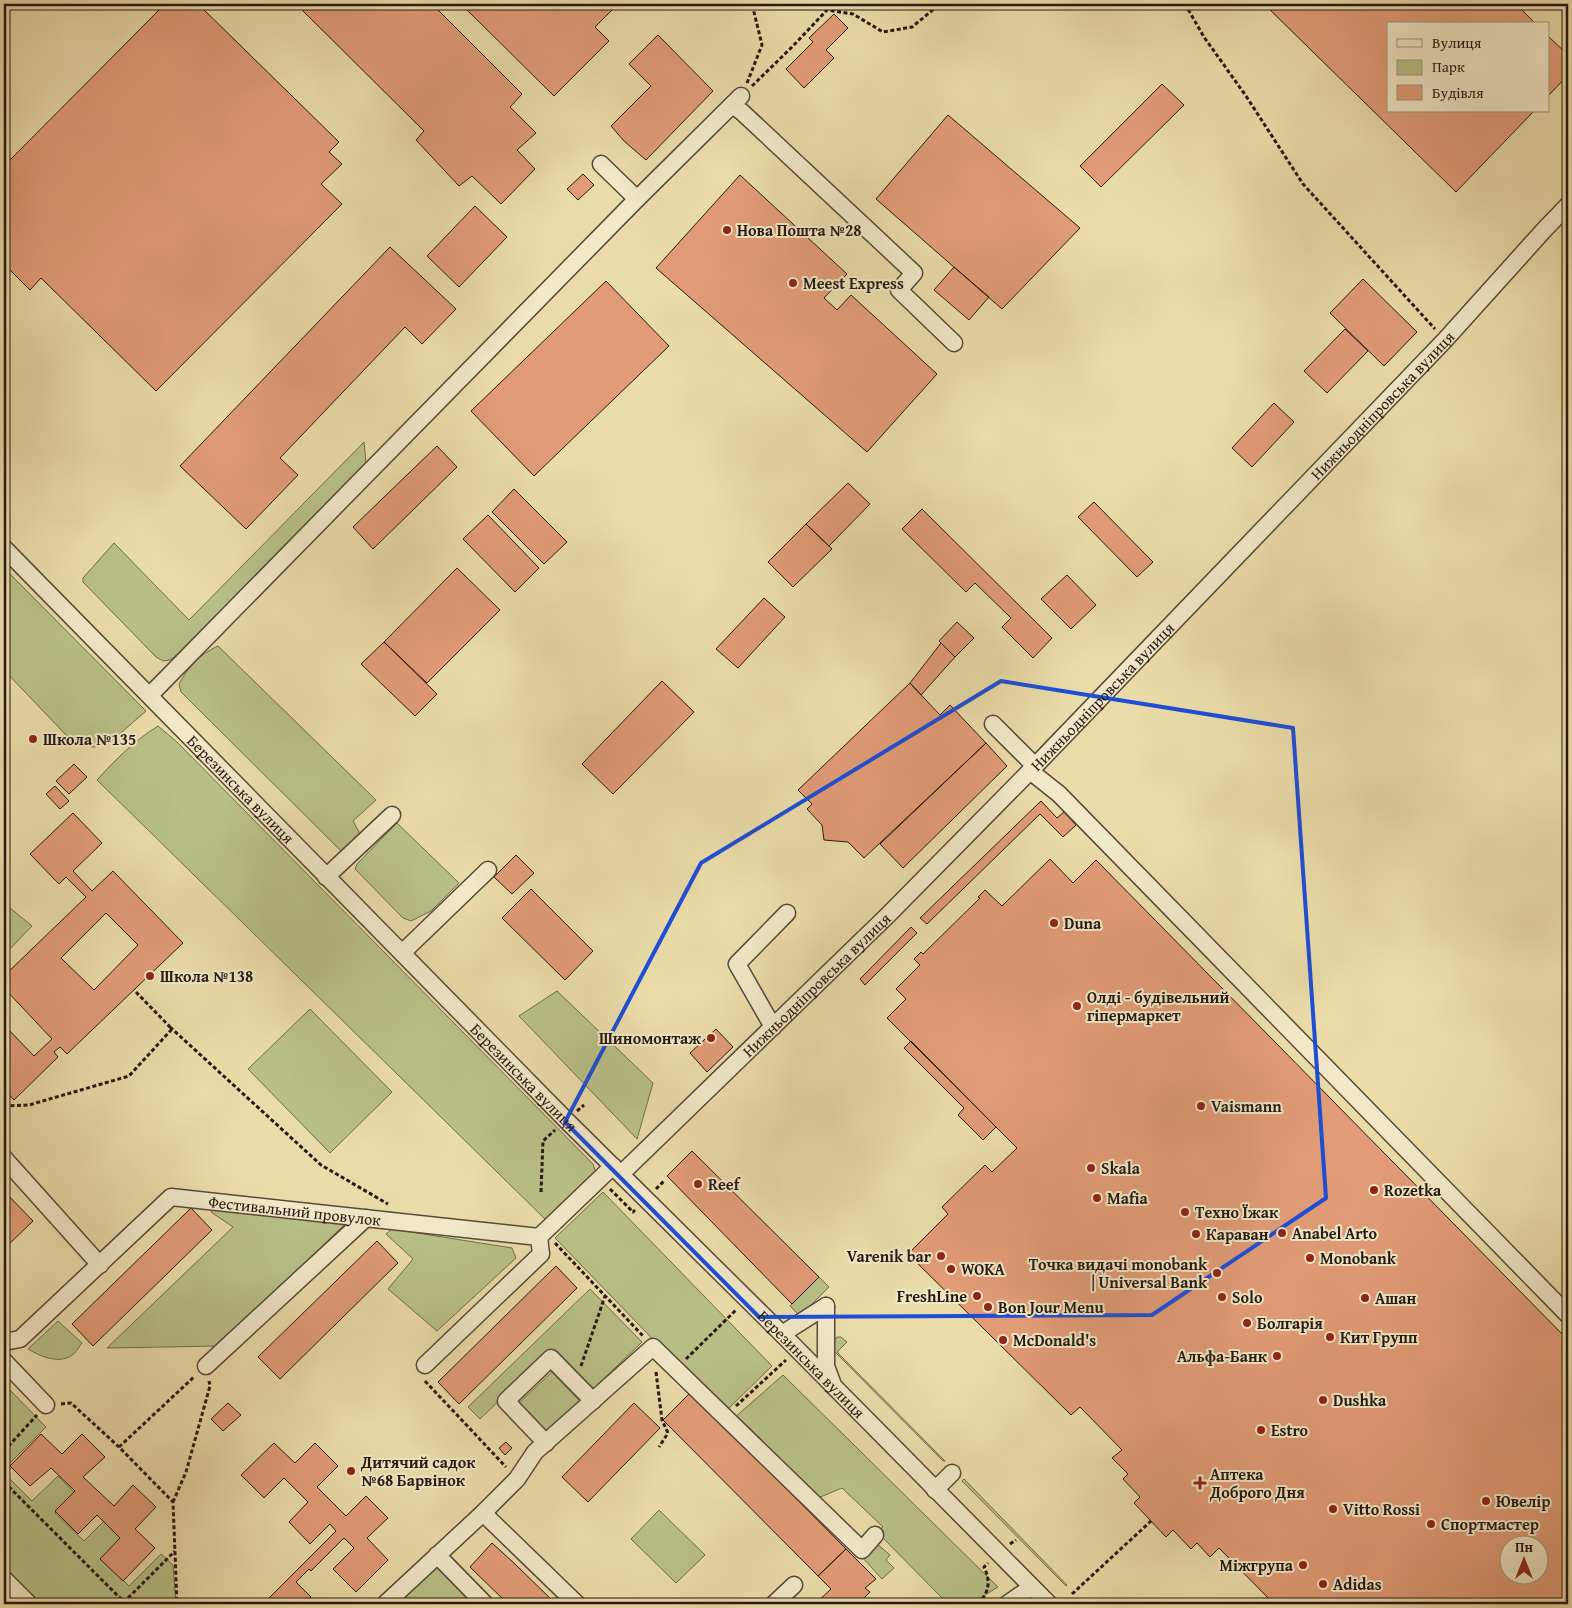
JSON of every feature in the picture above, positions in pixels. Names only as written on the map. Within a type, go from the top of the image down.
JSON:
[{"type":"street","points":[[150,695],[737,100],[742,112],[914,272],[899,290],[954,343]]},
{"type":"street","points":[[600,164],[638,199]]},
{"type":"street","name":"Нижньодніпровська вулиця","points":[[617,1170],[773,1027],[888,915],[1032,769],[1445,340],[1568,205]]},
{"type":"street","name":"Березинська вулиця","points":[[4,548],[150,695],[326,877],[1049,1604]]},
{"type":"street","points":[[993,724],[1032,769],[1059,794],[1568,1315]]},
{"type":"street","points":[[326,877],[392,815]]},
{"type":"street","points":[[402,953],[488,870]]},
{"type":"street","points":[[773,1027],[736,964],[787,913]]},
{"type":"street","points":[[4,1158],[100,1265]]},
{"type":"street","points":[[425,1365],[541,1254],[542,1235],[617,1170]]},
{"type":"street","name":"Фестивальний провулок","points":[[4,1342],[20,1339],[171,1197],[542,1235]]},
{"type":"street","points":[[206,1366],[366,1218]]},
{"type":"street","points":[[782,1334],[826,1306],[826,1366],[834,1386]]},
{"type":"street","points":[[394,1602],[437,1555],[517,1480],[535,1452],[653,1347],[677,1368],[724,1417],[862,1550],[875,1535]]},
{"type":"street","points":[[546,1443],[506,1402],[551,1358],[592,1401]]},
{"type":"street","points":[[4,1360],[46,1406]]},
{"type":"street","points":[[935,1490],[952,1472]]},
{"type":"street","points":[[483,1513],[577,1604]]},
{"type":"street","points":[[437,1555],[485,1604]]},
{"type":"street","points":[[4,1580],[29,1604]]},
{"type":"street","points":[[774,1604],[794,1585]]},
{"type":"street","points":[[1007,1604],[1032,1587]]},
{"type":"path","points":[[737,100],[762,45],[754,12],[755,4]]},
{"type":"path","points":[[737,100],[827,10],[854,14],[883,32],[912,27],[940,4]]},
{"type":"path","points":[[1185,4],[1204,36],[1304,184],[1445,340]]},
{"type":"path","points":[[134,990],[170,1027],[321,1166],[398,1210],[395,1221]]},
{"type":"path","points":[[4,1106],[29,1104],[129,1076],[172,1029],[170,1027]]},
{"type":"path","points":[[541,1192],[543,1141],[584,1105]]},
{"type":"path","points":[[542,1235],[605,1296],[653,1347],[662,1420],[668,1433],[659,1447]]},
{"type":"path","points":[[576,1383],[589,1339],[605,1296]]},
{"type":"path","points":[[677,1368],[747,1299]]},
{"type":"path","points":[[724,1417],[797,1349]]},
{"type":"path","points":[[425,1365],[416,1372],[517,1480]]},
{"type":"path","points":[[120,1447],[206,1366]]},
{"type":"path","points":[[177,1604],[173,1502],[186,1472],[210,1386],[206,1366]]},
{"type":"path","points":[[4,1451],[46,1406],[71,1403],[120,1447],[173,1502]]},
{"type":"path","points":[[4,1482],[124,1603],[175,1550]]},
{"type":"path","points":[[1072,1594],[1151,1521]]},
{"type":"highlighted area","points":[[1001,681],[1293,728],[1326,1198],[1152,1315],[759,1317],[565,1122],[701,863]]},
{"type":"green space","points":[[364,442],[366,463],[170,660],[163,661],[156,657],[83,582],[83,578],[114,543],[189,620]]},
{"type":"green space","points":[[4,568],[146,711],[108,744],[94,747],[80,745],[65,734],[4,670]]},
{"type":"green space","points":[[218,646],[376,800],[353,821],[359,832],[358,840],[342,852],[181,692],[179,684],[186,672],[200,657]]},
{"type":"green space","points":[[158,726],[177,742],[593,1164],[596,1173],[546,1220],[97,780],[126,751]]},
{"type":"green space","points":[[397,823],[459,883],[431,911],[411,921],[403,918],[355,869],[357,864]]},
{"type":"green space","points":[[4,903],[32,926],[4,955]]},
{"type":"green space","points":[[557,991],[653,1083],[637,1139],[519,1016]]},
{"type":"green space","points":[[310,1009],[392,1092],[330,1153],[248,1069]]},
{"type":"green space","points":[[603,1192],[772,1366],[724,1413],[555,1238]]},
{"type":"green space","points":[[214,1208],[346,1223],[220,1346],[107,1348],[233,1227],[211,1212]]},
{"type":"green space","points":[[392,1229],[512,1248],[516,1258],[437,1331],[388,1289],[413,1259],[386,1234]]},
{"type":"green space","points":[[819,1277],[829,1287],[800,1316],[790,1306]]},
{"type":"green space","points":[[590,1289],[642,1342],[591,1391],[551,1351],[480,1419],[468,1407]]},
{"type":"green space","points":[[58,1321],[82,1343],[74,1354],[66,1358],[54,1359],[28,1349]]},
{"type":"green space","points":[[837,1337],[841,1337],[847,1342],[838,1353],[945,1461],[834,1351],[833,1342]]},
{"type":"green space","points":[[552,1372],[580,1401],[546,1432],[519,1403]]},
{"type":"green space","points":[[783,1375],[998,1587],[970,1604],[948,1604],[877,1532],[883,1527],[842,1488],[818,1498],[733,1419]]},
{"type":"green space","points":[[4,1384],[46,1427],[4,1469]]},
{"type":"green space","points":[[4,1473],[32,1501],[58,1476],[75,1493],[55,1513],[84,1541],[105,1520],[122,1537],[101,1558],[129,1586],[161,1554],[173,1565],[176,1604],[41,1604],[4,1567]]},
{"type":"green space","points":[[964,1479],[1067,1585],[1066,1586],[962,1481]]},
{"type":"green space","points":[[659,1510],[705,1555],[676,1583],[631,1539]]},
{"type":"green space","points":[[876,1543],[890,1555],[886,1560],[894,1568],[882,1579],[861,1556]]},
{"type":"green space","points":[[437,1562],[479,1604],[410,1604],[401,1595]]},
{"type":"building","points":[[165,4],[198,4],[339,142],[329,152],[342,164],[321,184],[342,204],[156,391],[41,278],[30,290],[4,264],[4,166]]},
{"type":"building","points":[[296,4],[432,4],[522,94],[510,107],[536,133],[517,150],[535,169],[501,204],[472,176],[459,186],[416,140],[424,131]]},
{"type":"building","points":[[461,4],[610,4],[614,8],[595,27],[609,41],[554,96]]},
{"type":"building","points":[[1264,4],[1516,4],[1534,22],[1387,22],[1387,112],[1533,112],[1456,192]]},
{"type":"building","points":[[834,14],[848,28],[826,50],[834,58],[804,88],[786,69],[813,42],[809,38]]},
{"type":"building","points":[[658,35],[713,91],[646,160],[624,141],[611,126],[651,86],[629,64]]},
{"type":"building","points":[[1550,38],[1568,55],[1568,75],[1550,94]]},
{"type":"building","points":[[1162,84],[1184,105],[1101,187],[1080,166]]},
{"type":"building","points":[[948,115],[1080,228],[1002,309],[876,199]]},
{"type":"building","points":[[583,174],[594,185],[578,200],[567,189]]},
{"type":"building","points":[[740,175],[847,274],[824,298],[837,310],[851,295],[937,374],[867,452],[656,268]]},
{"type":"building","points":[[475,206],[507,237],[459,287],[427,256]]},
{"type":"building","points":[[390,247],[456,309],[422,344],[405,327],[280,458],[298,475],[246,529],[180,466]]},
{"type":"building","points":[[954,267],[989,297],[969,320],[934,290]]},
{"type":"building","points":[[1363,279],[1417,332],[1384,366],[1330,313]]},
{"type":"building","points":[[606,281],[669,346],[534,476],[471,411]]},
{"type":"building","points":[[1345,329],[1368,351],[1327,393],[1304,371]]},
{"type":"building","points":[[1274,403],[1294,422],[1252,467],[1232,448]]},
{"type":"building","points":[[437,446],[457,467],[373,549],[353,527]]},
{"type":"building","points":[[848,483],[870,504],[829,546],[806,524]]},
{"type":"building","points":[[514,489],[567,542],[544,564],[492,512]]},
{"type":"building","points":[[1094,502],[1153,562],[1137,577],[1078,517]]},
{"type":"building","points":[[922,509],[1052,638],[1033,658],[1002,627],[1011,618],[975,583],[966,592],[902,529]]},
{"type":"building","points":[[488,515],[539,568],[515,592],[463,539]]},
{"type":"building","points":[[806,524],[832,549],[793,587],[768,562]]},
{"type":"building","points":[[457,568],[500,610],[427,683],[384,642]]},
{"type":"building","points":[[1067,575],[1096,605],[1071,629],[1041,599]]},
{"type":"building","points":[[764,598],[785,617],[738,668],[716,649]]},
{"type":"building","points":[[957,622],[974,638],[955,657],[939,641]]},
{"type":"building","points":[[384,642],[437,694],[415,716],[361,664]]},
{"type":"building","points":[[941,643],[955,657],[921,695],[910,683]]},
{"type":"building","points":[[662,681],[694,712],[613,794],[582,764]]},
{"type":"building","points":[[910,683],[940,715],[950,705],[986,743],[864,858],[848,842],[824,840],[822,825],[807,809],[812,804],[798,790]]},
{"type":"building","points":[[986,743],[1007,766],[903,868],[880,844]]},
{"type":"building","points":[[74,764],[87,777],[69,794],[56,781]]},
{"type":"building","points":[[55,786],[69,801],[60,809],[46,794]]},
{"type":"building","points":[[1041,801],[1057,818],[1064,812],[1076,825],[1063,837],[1040,814],[927,924],[920,918]]},
{"type":"building","points":[[73,813],[102,843],[73,871],[92,891],[113,871],[183,943],[67,1054],[60,1047],[54,1052],[58,1057],[14,1100],[4,1089],[5,1026],[34,1056],[52,1039],[4,988],[4,976],[86,897],[66,877],[59,884],[30,854]],"holes":[[[106,913],[138,945],[94,990],[61,958]]]},
{"type":"building","points":[[516,855],[534,873],[512,894],[494,877]]},
{"type":"building","name":"Караван","points":[[1050,859],[1073,883],[1096,860],[1568,1340],[1568,1604],[1274,1604],[1219,1548],[1210,1557],[1197,1543],[1191,1549],[1173,1530],[1166,1537],[1134,1503],[1140,1497],[1123,1479],[1128,1474],[1112,1458],[1122,1450],[1080,1407],[1071,1415],[908,1254],[948,1214],[942,1207],[985,1165],[992,1172],[1017,1148],[887,1018],[906,999],[896,989],[920,965],[914,959],[921,952],[923,954],[980,898],[978,897],[985,890],[1002,906]]},
{"type":"building","points":[[531,889],[593,951],[565,980],[502,918]]},
{"type":"building","points":[[911,927],[917,933],[865,985],[860,979]]},
{"type":"building","points":[[716,1029],[733,1047],[707,1072],[690,1053]]},
{"type":"building","points":[[911,1041],[996,1127],[983,1140],[958,1115],[964,1108],[904,1048]]},
{"type":"building","points":[[692,1151],[819,1277],[792,1304],[667,1176]]},
{"type":"building","points":[[4,1191],[33,1221],[4,1249]]},
{"type":"building","points":[[191,1208],[212,1230],[93,1346],[72,1324]]},
{"type":"building","points":[[377,1241],[398,1263],[280,1379],[258,1357]]},
{"type":"building","points":[[556,1266],[577,1288],[459,1404],[438,1382]]},
{"type":"building","points":[[691,1392],[846,1549],[818,1576],[663,1420]]},
{"type":"building","points":[[228,1403],[241,1415],[223,1431],[211,1419]]},
{"type":"building","points":[[634,1403],[660,1428],[588,1502],[562,1477]]},
{"type":"building","points":[[41,1434],[62,1454],[82,1434],[105,1457],[83,1477],[114,1506],[133,1485],[156,1507],[135,1529],[155,1548],[123,1581],[100,1559],[120,1538],[97,1515],[78,1534],[55,1511],[75,1491],[51,1468],[30,1486],[10,1466]]},
{"type":"building","points":[[506,1442],[512,1448],[505,1455],[499,1448]]},
{"type":"building","points":[[274,1443],[295,1463],[315,1443],[338,1466],[317,1487],[346,1516],[366,1496],[388,1518],[367,1538],[388,1560],[356,1592],[333,1569],[354,1548],[344,1538],[311,1571],[309,1569],[296,1582],[311,1597],[303,1604],[272,1604],[267,1600],[336,1531],[330,1524],[310,1544],[289,1522],[308,1502],[284,1478],[264,1498],[241,1475]]},
{"type":"building","points":[[492,1543],[556,1604],[508,1604],[470,1567]]},
{"type":"building","points":[[846,1549],[876,1579],[865,1588],[870,1592],[858,1604],[815,1604],[831,1589],[818,1576]]},
{"type":"place","name":"Нова Пошта №28","points":[[727,230]]},
{"type":"place","name":"Meest Express","points":[[793,283]]},
{"type":"place","name":"Школа №135","points":[[33,739]]},
{"type":"place","name":"Duna","points":[[1054,923]]},
{"type":"place","name":"Школа №138","points":[[150,976]]},
{"type":"place","name":"Олді - будівельний гіпермаркет","points":[[1077,1006]]},
{"type":"place","name":"Шиномонтаж","points":[[711,1038]]},
{"type":"place","name":"Vaismann","points":[[1201,1106]]},
{"type":"place","name":"Skala","points":[[1091,1168]]},
{"type":"place","name":"Reef","points":[[698,1184]]},
{"type":"place","name":"Rozetka","points":[[1374,1190]]},
{"type":"place","name":"Mafia","points":[[1097,1198]]},
{"type":"place","name":"Техно Їжак","points":[[1185,1212]]},
{"type":"place","name":"Anabel Arto","points":[[1282,1233]]},
{"type":"place","name":"Караван","points":[[1196,1234]]},
{"type":"place","name":"Varenik bar","points":[[941,1256]]},
{"type":"place","name":"Monobank","points":[[1310,1258]]},
{"type":"place","name":"WOKA","points":[[951,1269]]},
{"type":"place","name":"Точка видачі monobank | Universal Bank","points":[[1217,1273]]},
{"type":"place","name":"FreshLine","points":[[977,1296]]},
{"type":"place","name":"Solo","points":[[1222,1297]]},
{"type":"place","name":"Ашан","points":[[1365,1298]]},
{"type":"place","name":"Bon Jour Menu","points":[[988,1307]]},
{"type":"place","name":"Болгарія","points":[[1247,1323]]},
{"type":"place","name":"Кит Групп","points":[[1330,1337]]},
{"type":"place","name":"McDonald's","points":[[1003,1340]]},
{"type":"place","name":"Альфа-Банк","points":[[1277,1356]]},
{"type":"place","name":"Dushka","points":[[1323,1400]]},
{"type":"place","name":"Estro","points":[[1261,1430]]},
{"type":"place","name":"Дитячий садок №68 Барвінок","points":[[351,1471]]},
{"type":"place","name":"Аптека Доброго Дня","points":[[1200,1483]]},
{"type":"place","name":"Ювелір","points":[[1486,1501]]},
{"type":"place","name":"Vitto Rossi","points":[[1333,1509]]},
{"type":"place","name":"Спортмастер","points":[[1431,1524]]},
{"type":"place","name":"Міжгрупа","points":[[1303,1565]]},
{"type":"place","name":"Adidas","points":[[1323,1584]]}]
